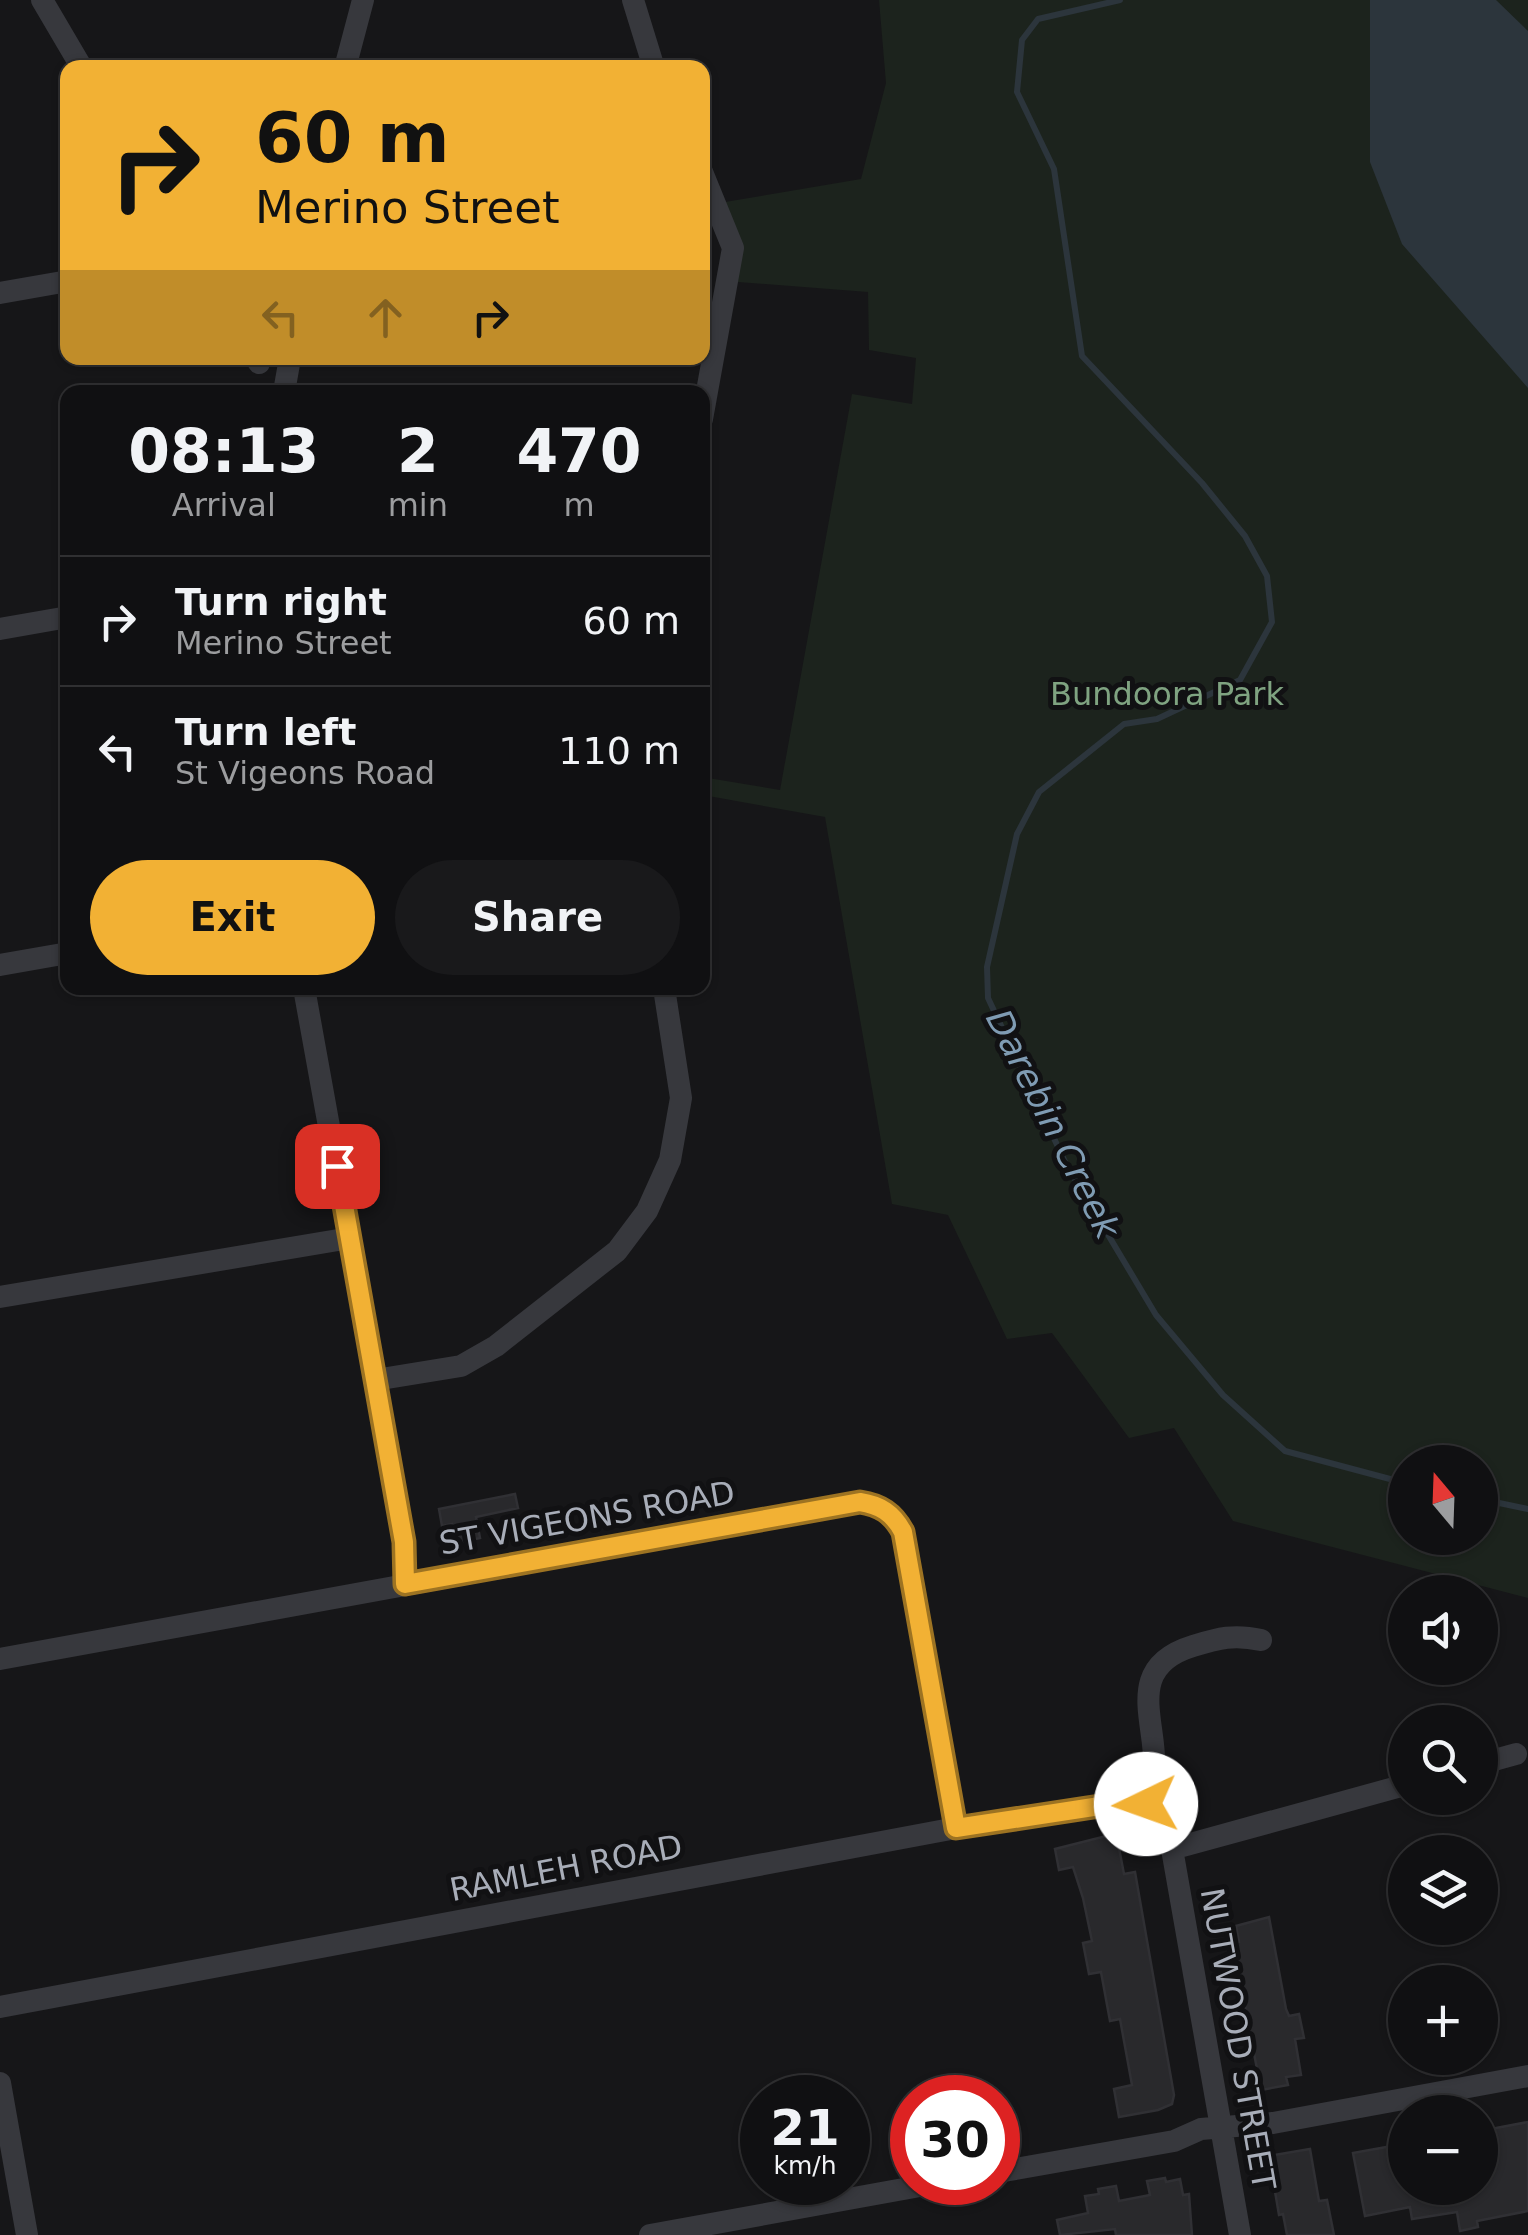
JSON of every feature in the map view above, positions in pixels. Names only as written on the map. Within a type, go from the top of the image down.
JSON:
[{"type":"street","points":[[42,0],[77,60]]},
{"type":"street","points":[[348,60],[363,0]]},
{"type":"street","points":[[633,0],[652,60]]},
{"type":"street","points":[[708,385],[733,248],[710,192]]},
{"type":"street","points":[[0,294],[60,283]]},
{"type":"street","points":[[0,629],[60,618]]},
{"type":"street","points":[[0,966],[60,955]]},
{"type":"street","points":[[305,995],[404,1542],[415,1561],[412,1582]]},
{"type":"street","points":[[376,1380],[461,1366],[496,1346],[617,1251],[647,1211],[670,1160],[681,1098],[665,995]]},
{"type":"street","points":[[0,1297],[350,1238]]},
{"type":"street","name":"ST VIGEONS ROAD","points":[[0,1659],[860,1502],[889,1512],[903,1532],[956,1828]]},
{"type":"street","points":[[1146,1804],[1154,1773],[1145,1702],[1153,1676],[1180,1650],[1234,1634],[1261,1640]]},
{"type":"street","points":[[1498,1759],[1516,1754]]},
{"type":"street","points":[[1172,1849],[1388,1789]]},
{"type":"street","name":"RAMLEH ROAD","points":[[0,2008],[956,1828],[1126,1802],[1146,1804]]},
{"type":"street","name":"NUTWOOD STREET","points":[[1146,1804],[1159,1815],[1172,1849],[1240,2235]]},
{"type":"street","points":[[1020,2168],[1528,2076]]},
{"type":"street","points":[[0,2082],[27,2235]]},
{"type":"street","points":[[650,2235],[890,2191]]},
{"type":"green space","name":"Bundoora Park","points":[[879,0],[1528,0],[1528,1598],[1498,1590],[1498,1575],[1440,1575],[1233,1521],[1174,1428],[1129,1438],[1052,1333],[1007,1339],[948,1215],[892,1204],[825,817],[710,796],[710,778],[780,790],[852,394],[912,404],[916,358],[869,350],[868,292],[738,282],[725,202],[861,179],[886,83]]},
{"type":"shaded area","points":[[1370,0],[1496,0],[1528,31],[1528,388],[1402,244],[1370,162]]},
{"type":"building","points":[[515,1494],[518,1508],[476,1517],[480,1538],[456,1543],[452,1524],[442,1526],[439,1509]]},
{"type":"building","points":[[1110,1835],[1117,1838],[1124,1874],[1135,1872],[1174,2095],[1172,2104],[1158,2110],[1119,2117],[1114,2089],[1132,2085],[1120,2019],[1110,2021],[1101,1972],[1089,1974],[1083,1943],[1092,1941],[1083,1898],[1073,1867],[1059,1870],[1055,1849]]},
{"type":"building","points":[[1269,1917],[1286,2009],[1289,2016],[1299,2014],[1304,2038],[1295,2039],[1301,2075],[1286,2077],[1288,2085],[1261,2090],[1233,1943],[1239,1942],[1236,1926]]},
{"type":"building","points":[[1528,2122],[1528,2211],[1477,2221],[1478,2227],[1460,2231],[1457,2212],[1412,2219],[1410,2207],[1365,2216],[1353,2153],[1388,2147],[1388,2205],[1498,2205],[1498,2128]]},
{"type":"building","points":[[1310,2149],[1319,2201],[1327,2200],[1334,2235],[1287,2235],[1283,2214],[1279,2215],[1269,2156]]},
{"type":"building","points":[[1165,2178],[1166,2182],[1180,2179],[1183,2195],[1189,2194],[1192,2235],[1116,2235],[1115,2229],[1060,2235],[1057,2220],[1088,2213],[1085,2196],[1116,2186],[1119,2201],[1150,2195],[1147,2181]]},
{"type":"waterway","name":"Darebin Creek","points":[[1120,0],[1038,19],[1022,40],[1017,92],[1054,169],[1082,356],[1202,483],[1245,536],[1267,576],[1272,622],[1240,680],[1157,719],[1124,724],[1039,792],[1017,834],[987,967],[988,998],[1067,1166],[1156,1315],[1223,1395],[1285,1451],[1388,1478]]},
{"type":"waterway","name":"Darebin Creek","points":[[1498,1503],[1528,1509]]},
{"type":"route","points":[[337,1166],[404,1542],[401,1564],[405,1584],[860,1502],[874,1504],[889,1512],[903,1532],[956,1828],[1126,1802],[1146,1804]]}]
